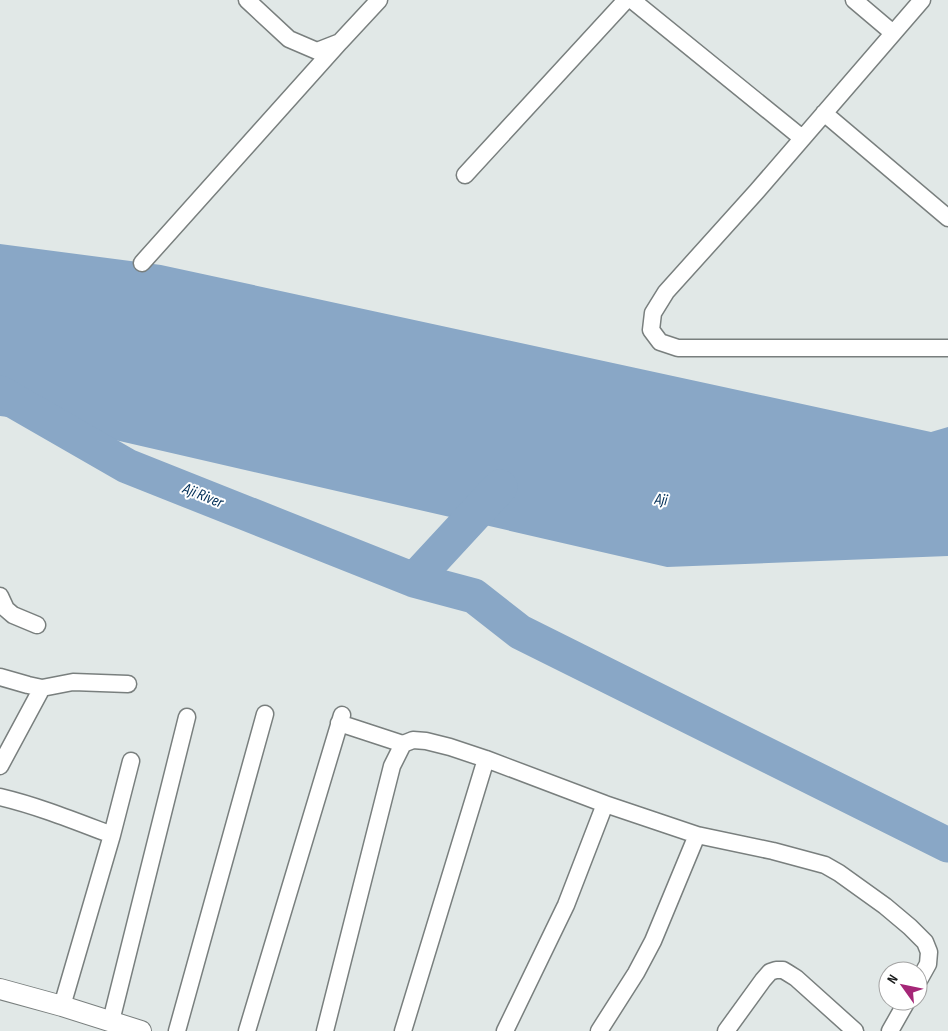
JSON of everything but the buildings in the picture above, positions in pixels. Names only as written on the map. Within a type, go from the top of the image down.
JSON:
[{"type":"street","points":[[246,0],[289,39],[317,51],[340,42]]},
{"type":"street","points":[[142,263],[379,0]]},
{"type":"street","points":[[465,175],[626,0]]},
{"type":"street","points":[[632,0],[802,138]]},
{"type":"street","points":[[854,0],[893,33]]},
{"type":"street","points":[[922,0],[757,191],[666,292],[653,312],[651,330],[660,342],[678,348],[948,348]]},
{"type":"street","points":[[824,113],[948,218]]},
{"type":"street","points":[[0,596],[6,609],[13,615],[37,625]]},
{"type":"street","points":[[0,677],[42,688],[73,682],[128,684]]},
{"type":"street","points":[[0,766],[42,688]]},
{"type":"street","points":[[177,1031],[265,714]]},
{"type":"street","points":[[111,1021],[187,717]]},
{"type":"street","points":[[248,1031],[341,719],[403,744]]},
{"type":"street","points":[[325,1031],[392,766],[403,744],[413,740],[450,746],[486,758],[605,804],[697,835],[825,865],[885,906],[910,926],[925,942],[929,952],[928,964]]},
{"type":"street","points":[[403,1031],[486,758]]},
{"type":"street","points":[[62,1006],[112,835],[131,761]]},
{"type":"street","points":[[0,797],[60,815],[112,835]]},
{"type":"street","points":[[505,1031],[566,904],[605,804]]},
{"type":"street","points":[[599,1031],[636,973],[653,941],[697,835]]},
{"type":"street","points":[[726,1031],[770,972],[782,970],[796,978],[855,1031]]},
{"type":"street","points":[[0,989],[141,1031]]},
{"type":"street","points":[[890,1031],[901,1011]]},
{"type":"water","points":[[0,244],[161,265],[931,432],[948,427],[948,556],[667,567],[24,419],[0,416]]},
{"type":"waterway","name":"Aji River","points":[[0,393],[127,466],[414,580],[474,596],[520,632],[948,845]]},
{"type":"waterway","name":"Aji","points":[[414,580],[500,487]]}]
